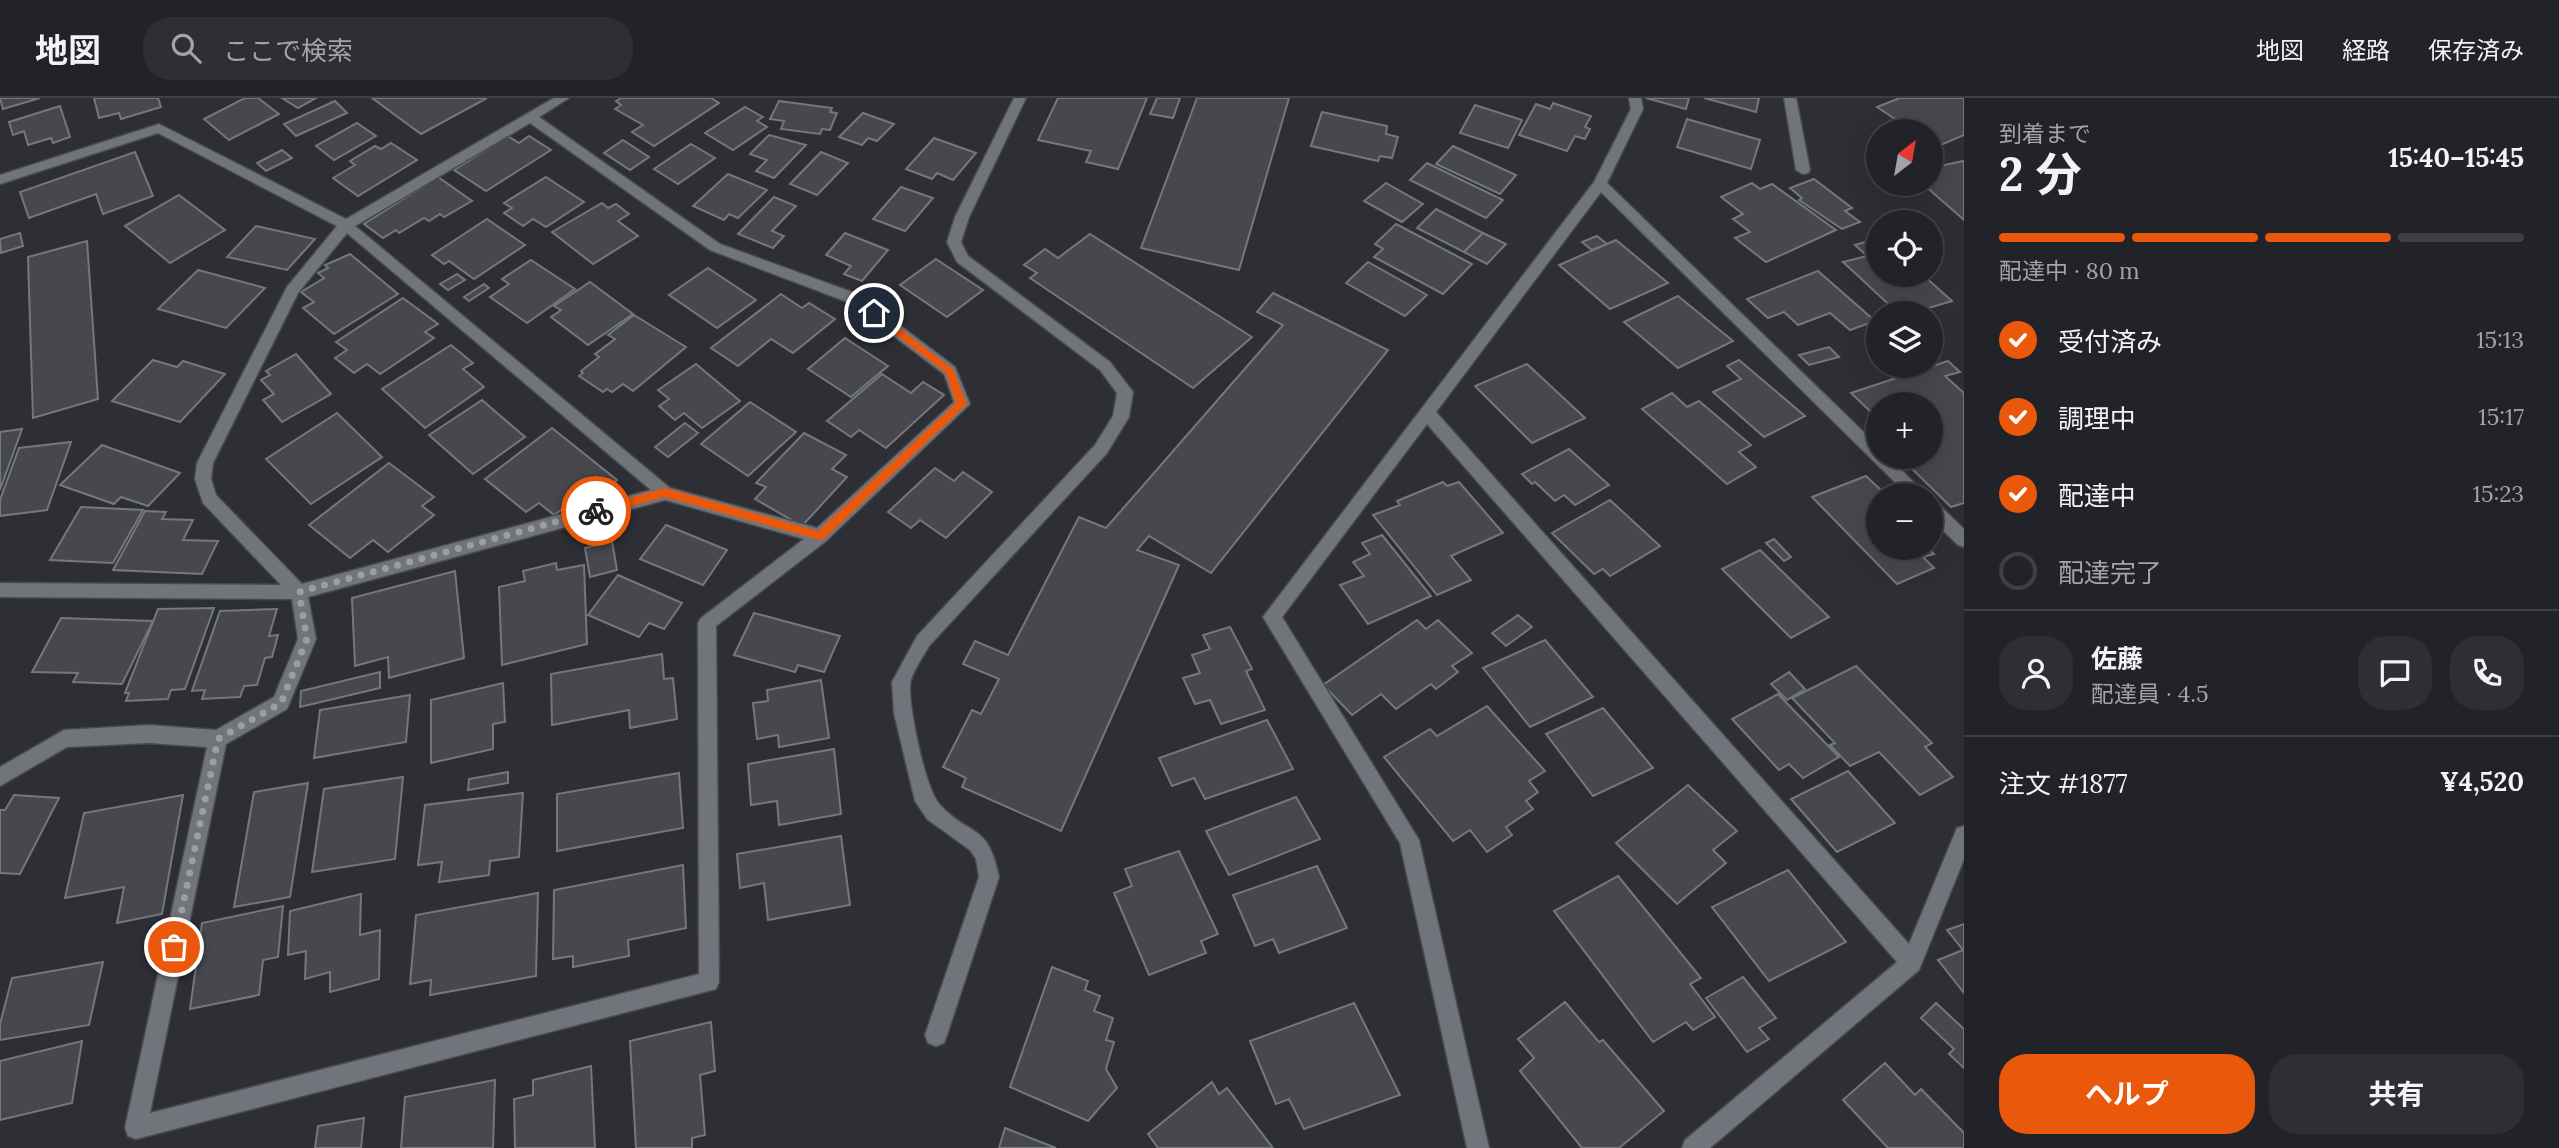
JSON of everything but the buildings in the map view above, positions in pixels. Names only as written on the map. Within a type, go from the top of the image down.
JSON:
[{"type":"street","points":[[0,777],[64,739],[149,734],[218,739],[281,703],[307,639],[299,592],[209,498],[203,479],[205,463],[292,291],[304,273],[346,225],[563,98]]},
{"type":"street","points":[[936,1035],[989,877],[985,856],[977,843],[934,812],[922,795],[903,713],[901,682],[923,641],[1101,449],[1121,417],[1125,392],[1105,366],[962,259],[954,242],[962,217],[1020,98]]},
{"type":"street","points":[[1478,1148],[1409,840],[1272,617],[1600,184],[1637,109],[1635,98]]},
{"type":"street","points":[[1790,98],[1803,170]]},
{"type":"street","points":[[218,739],[136,1128],[709,982],[707,623],[820,536],[962,404],[950,371],[855,299],[715,247],[529,116]]},
{"type":"street","points":[[0,180],[159,128],[346,225],[665,493],[820,536]]},
{"type":"street","points":[[1600,184],[1866,444]]},
{"type":"street","points":[[1427,413],[1912,963]]},
{"type":"street","points":[[1891,469],[1906,483]]},
{"type":"street","points":[[0,590],[299,592],[665,493]]},
{"type":"street","points":[[1943,520],[1964,540]]},
{"type":"street","points":[[1693,1148],[1912,963],[1964,835]]},
{"type":"way so far","points":[[174,947],[218,739],[281,703],[307,639],[299,592],[596,511]]},
{"type":"route","points":[[596,511],[665,493],[820,536],[962,404],[950,371],[874,313]]}]
